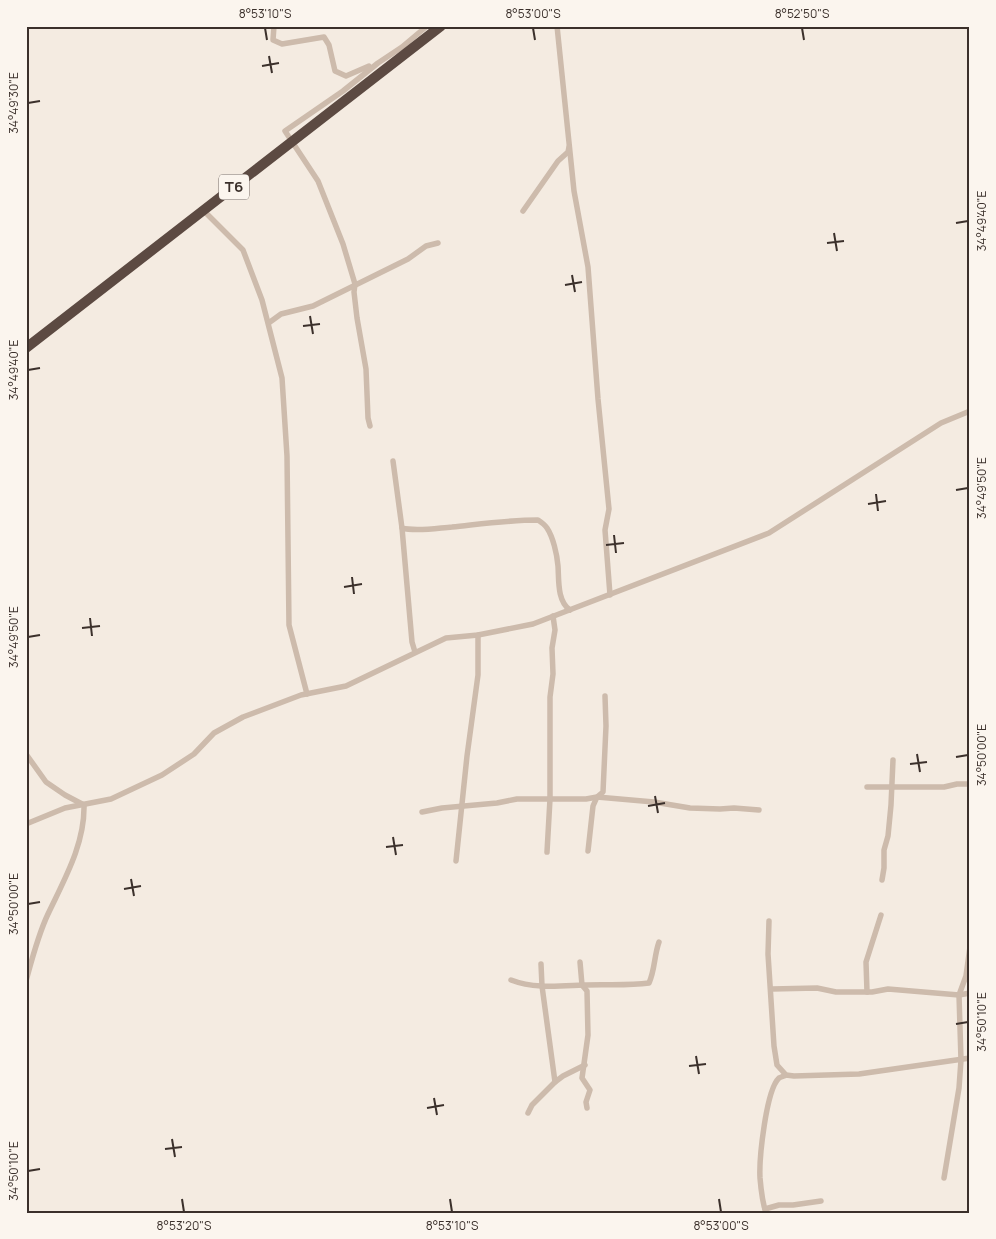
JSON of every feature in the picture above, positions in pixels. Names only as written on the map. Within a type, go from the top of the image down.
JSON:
[{"type":"highway","name":"T6","points":[[26,348],[441,26]]},
{"type":"street","points":[[274,26],[273,40],[282,44],[324,37],[330,45],[334,71],[346,76],[378,63]]},
{"type":"street","points":[[370,426],[366,369],[354,292],[356,284],[343,244],[318,181],[285,131],[343,91],[427,26]]},
{"type":"street","points":[[557,26],[574,190],[588,267],[609,509],[605,530],[610,595]]},
{"type":"street","points":[[523,211],[558,161],[570,148]]},
{"type":"street","points":[[203,210],[243,250],[262,300],[282,378],[287,456],[289,625],[308,694]]},
{"type":"street","points":[[270,322],[281,314],[313,306],[408,259],[426,246],[438,243]]},
{"type":"street","points":[[26,824],[65,808],[111,799],[162,775],[194,754],[214,733],[243,717],[308,694],[346,686],[446,638],[478,635],[533,624],[769,533],[942,423],[970,411]]},
{"type":"street","points":[[392,461],[402,528],[412,642],[416,652]]},
{"type":"street","points":[[402,528],[407,530],[434,529],[519,520],[538,520],[546,527],[552,542],[558,566],[558,580],[562,599],[565,606],[570,610]]},
{"type":"street","points":[[547,852],[550,799],[550,696],[553,674],[552,648],[555,630],[553,616]]},
{"type":"street","points":[[456,861],[466,756],[478,675],[478,635]]},
{"type":"street","points":[[588,851],[592,806],[597,797],[603,792],[604,785],[605,696]]},
{"type":"street","points":[[26,754],[46,782],[65,796],[84,805]]},
{"type":"street","points":[[882,880],[884,850],[888,836],[891,805],[893,760]]},
{"type":"street","points":[[867,787],[891,788],[908,786],[944,788],[956,784],[970,784]]},
{"type":"street","points":[[422,812],[516,799],[586,799],[597,797],[654,802],[690,808],[758,810]]},
{"type":"street","points":[[26,981],[47,916],[68,876],[82,824],[84,805]]},
{"type":"street","points":[[867,992],[866,962],[881,915]]},
{"type":"street","points":[[769,921],[768,954],[776,1056],[777,1065],[786,1075]]},
{"type":"street","points":[[511,980],[520,984],[570,987],[649,983],[654,972],[653,962],[659,942]]},
{"type":"street","points":[[944,1178],[956,1112],[961,1060],[959,995],[966,976],[970,947]]},
{"type":"street","points":[[580,962],[582,985],[587,991],[588,1035],[582,1078],[590,1090],[586,1102],[587,1108]]},
{"type":"street","points":[[541,964],[542,986],[555,1082]]},
{"type":"street","points":[[772,989],[818,988],[836,992],[867,992],[888,989],[959,995],[970,993]]},
{"type":"street","points":[[821,1201],[793,1205],[779,1204],[765,1211],[760,1176],[761,1149],[770,1097],[778,1079],[786,1075],[858,1074],[970,1058]]},
{"type":"street","points":[[528,1113],[532,1105],[555,1082],[585,1065]]}]
